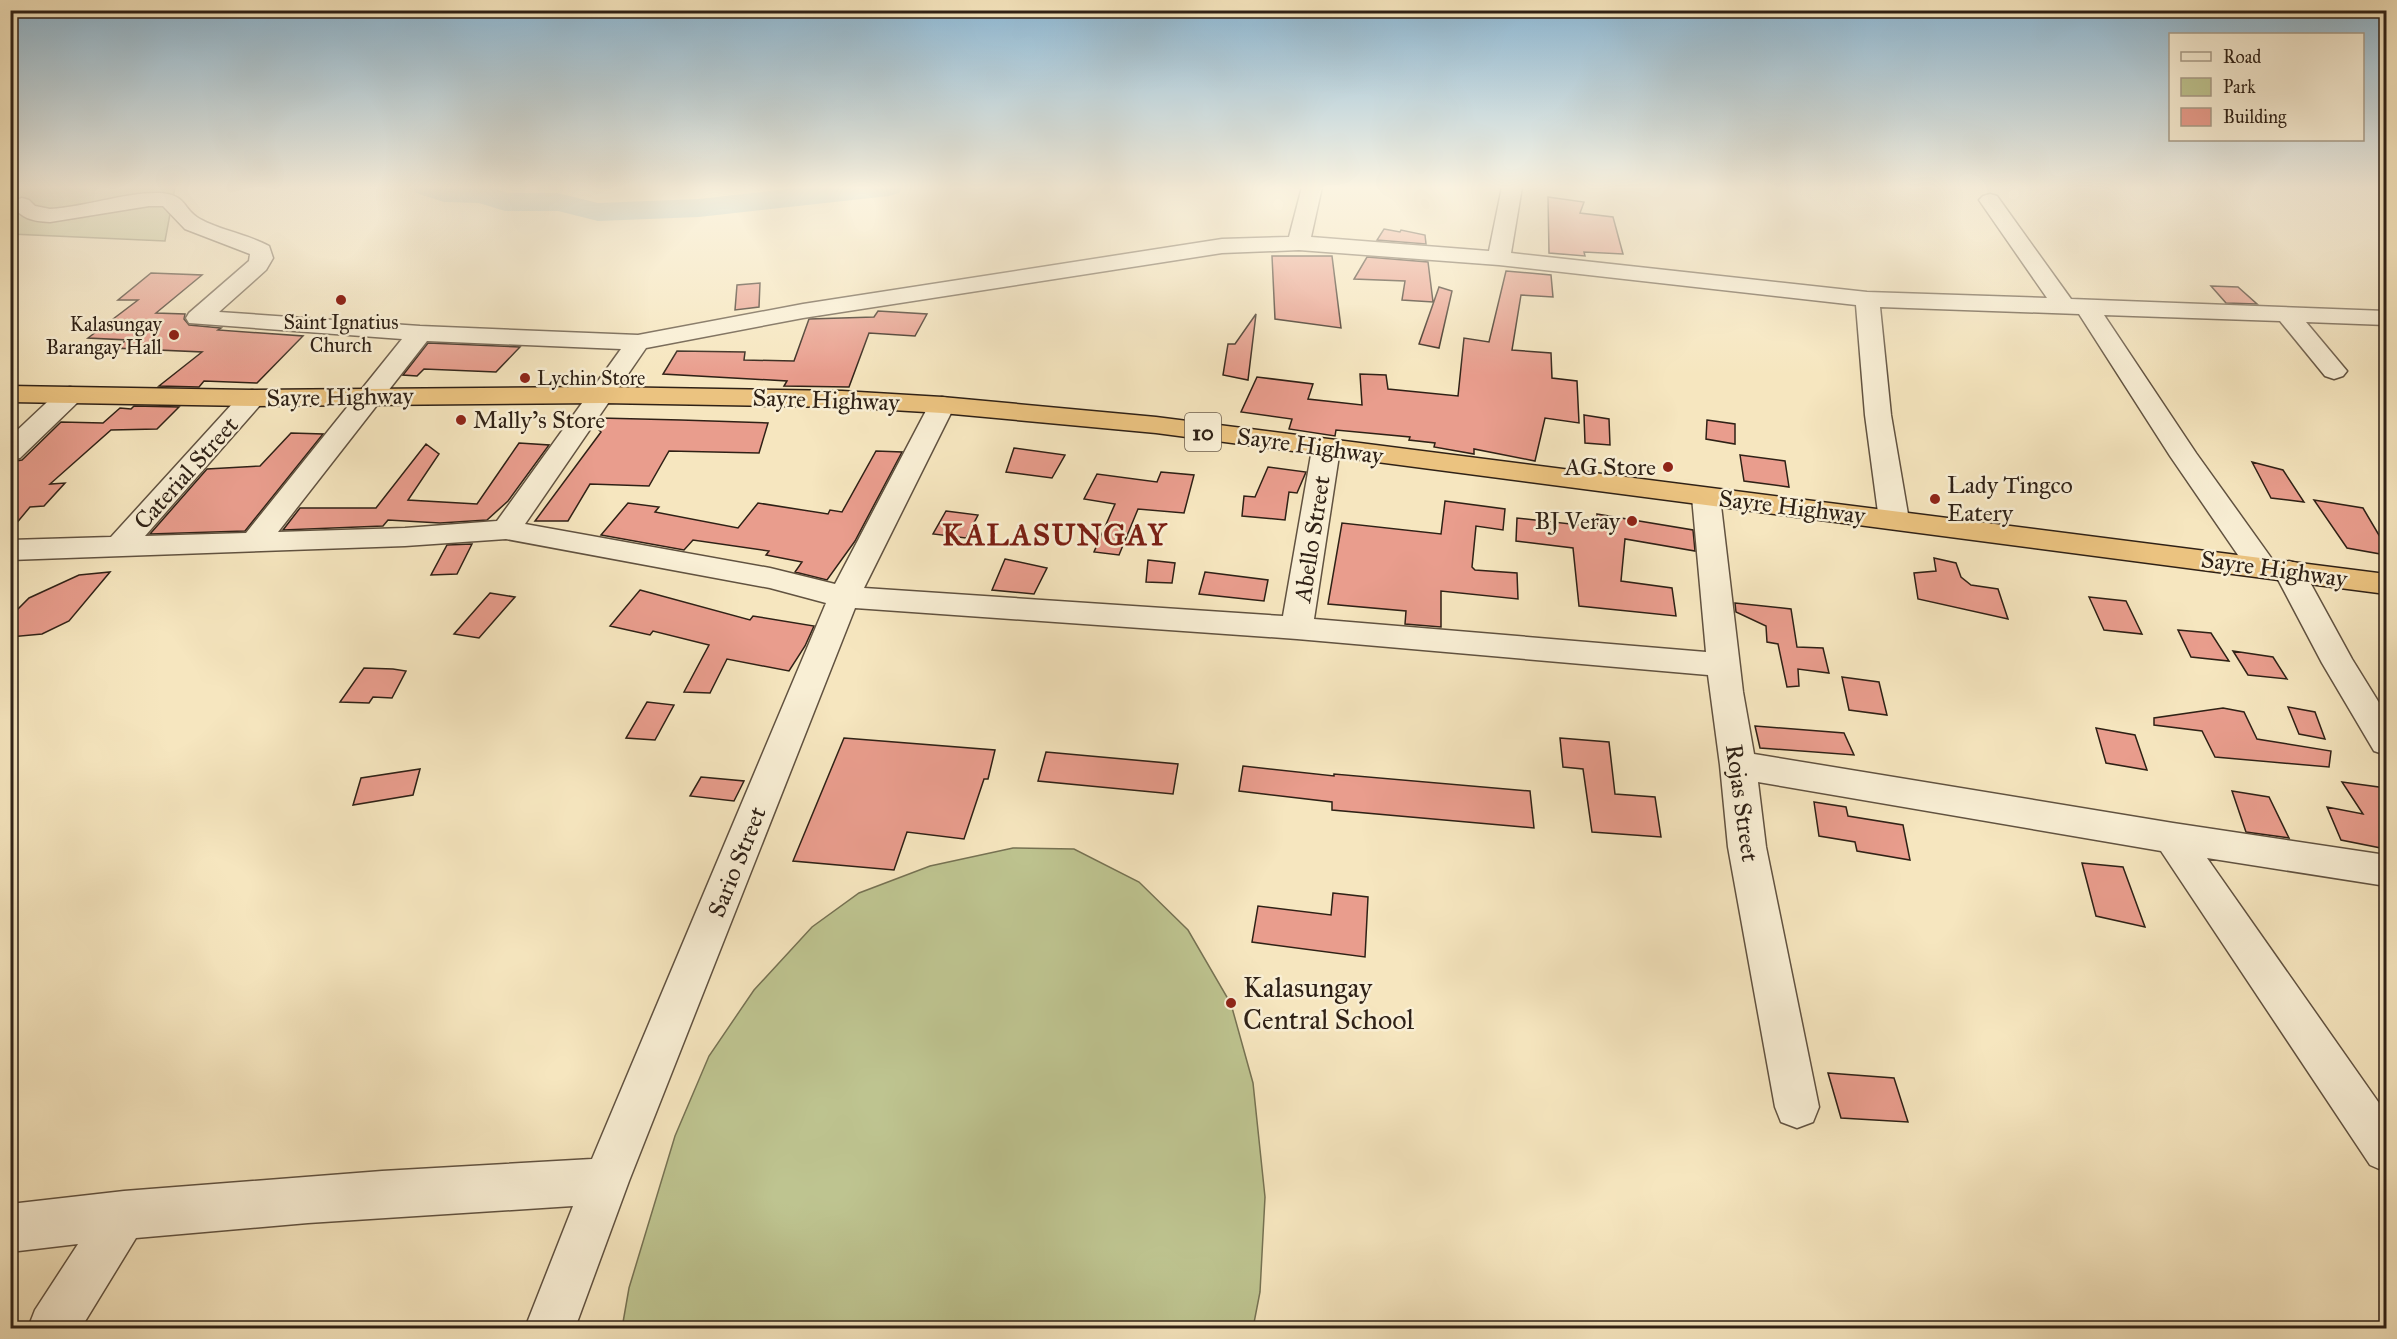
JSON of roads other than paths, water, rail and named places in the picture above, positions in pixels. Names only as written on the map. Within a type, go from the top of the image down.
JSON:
[{"type":"highway","name":"Sayre Highway","points":[[10,394],[252,398],[602,395],[842,399],[942,405],[1156,425],[1326,449],[2386,584]]},
{"type":"street","points":[[259,249],[262,258],[258,265],[198,318],[420,333],[638,342],[803,311],[1200,249]]},
{"type":"street","points":[[1385,249],[1499,258],[1868,299],[2386,318]]},
{"type":"street","points":[[1499,258],[1501,249]]},
{"type":"street","points":[[2030,249],[2077,308],[2184,456],[2276,569],[2338,663],[2386,742]]},
{"type":"street","points":[[1868,299],[1878,415],[1894,520]]},
{"type":"street","points":[[2287,315],[2334,371]]},
{"type":"street","points":[[254,542],[420,333]]},
{"type":"street","points":[[506,530],[638,342]]},
{"type":"street","points":[[10,452],[69,395]]},
{"type":"street","name":"Caterial Street","points":[[119,547],[252,398]]},
{"type":"street","name":"Sario Street","points":[[550,1329],[606,1181],[844,597],[942,405]]},
{"type":"street","name":"Abello Street","points":[[1297,628],[1326,449]]},
{"type":"street","name":"Rojas Street","points":[[1706,497],[1723,665],[1747,847],[1797,1107]]},
{"type":"street","points":[[10,550],[405,537],[506,530],[740,572],[844,597],[1297,628],[1723,665]]},
{"type":"street","points":[[1738,765],[2172,838],[2386,870]]},
{"type":"street","points":[[2172,838],[2386,1150]]},
{"type":"street","points":[[10,1228],[124,1214],[399,1192],[606,1181]]},
{"type":"street","points":[[53,1329],[124,1214]]},
{"type":"place","name":"Saint Ignatius Church","points":[[341,300]]},
{"type":"place","name":"Kalasungay Barangay Hall","points":[[174,335]]},
{"type":"place","name":"Lychin Store","points":[[525,378]]},
{"type":"place","name":"Mally's Store","points":[[461,420]]},
{"type":"place","name":"AG Store","points":[[1668,467]]},
{"type":"place","name":"Lady Tingco Eatery","points":[[1935,499]]},
{"type":"place","name":"BJ Veray","points":[[1632,521]]},
{"type":"place","name":"Kalasungay Central School","points":[[1231,1003]]},
{"type":"district","name":"KALASUNGAY","points":[[1055,535]]}]
